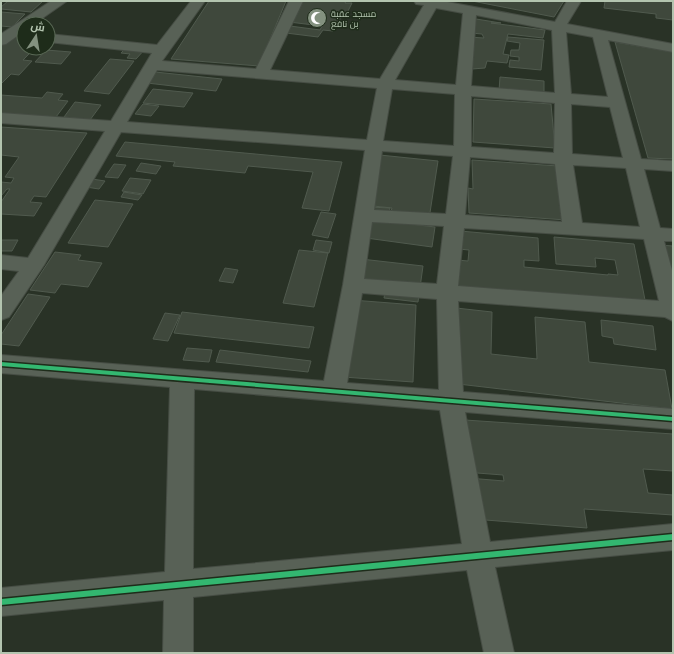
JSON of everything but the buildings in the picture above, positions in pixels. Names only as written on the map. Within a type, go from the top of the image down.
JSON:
[{"type":"street","points":[[37,16],[60,1]]},
{"type":"street","points":[[1,312],[34,266],[157,57],[198,1]]},
{"type":"street","points":[[261,74],[296,1]]},
{"type":"street","points":[[573,229],[563,159],[563,98],[559,26],[574,1]]},
{"type":"street","points":[[334,391],[353,285],[374,145],[385,84],[429,2],[673,48]]},
{"type":"street","points":[[470,10],[463,90],[462,151],[453,221],[447,292],[451,401],[478,555],[499,653]]},
{"type":"street","points":[[4,36],[16,29]]},
{"type":"street","points":[[353,285],[673,311],[599,34]]},
{"type":"street","points":[[4,36],[16,36]]},
{"type":"street","points":[[56,39],[261,74],[617,103]]},
{"type":"street","points":[[1,118],[673,166]]},
{"type":"street","points":[[364,215],[673,235]]},
{"type":"street","points":[[1,262],[34,266]]},
{"type":"street","points":[[1,364],[673,419]]},
{"type":"street","points":[[178,653],[182,379]]},
{"type":"street","points":[[1,602],[478,555],[673,538]]},
{"type":"cycle path","points":[[1,364],[673,419]]},
{"type":"cycle path","points":[[1,602],[673,537]]},
{"type":"place","name":"مسجد عقبة بن نافع","points":[[317,18]]}]
